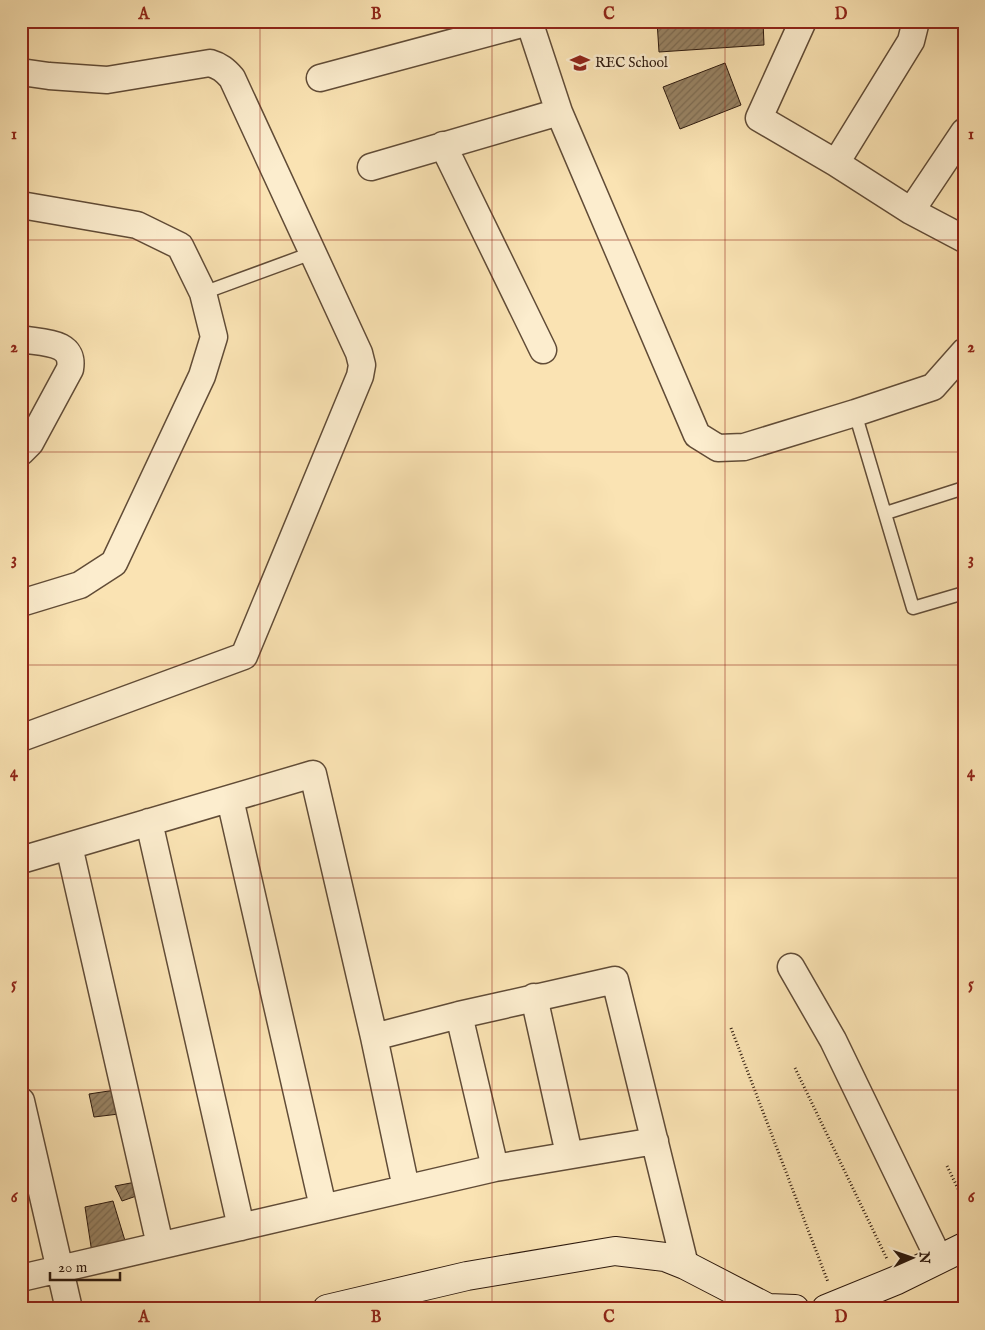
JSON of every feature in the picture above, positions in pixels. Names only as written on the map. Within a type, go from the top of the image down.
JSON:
[{"type":"street","points":[[803,21],[759,118],[836,163],[911,211],[964,239]]},
{"type":"street","points":[[836,163],[911,42],[916,21]]},
{"type":"street","points":[[320,78],[529,22],[559,112],[697,435],[718,448],[744,447],[933,387],[964,352]]},
{"type":"street","points":[[21,72],[107,80],[201,63],[219,65],[232,78],[362,359],[362,370],[244,656],[21,738]]},
{"type":"street","points":[[371,167],[559,112]]},
{"type":"street","points":[[911,211],[964,132]]},
{"type":"street","points":[[443,145],[544,350]]},
{"type":"street","points":[[21,205],[137,225],[180,246],[203,293],[214,337],[202,376],[114,563],[80,585],[21,603]]},
{"type":"street","points":[[21,339],[57,345],[64,348],[69,354],[71,361],[70,369],[30,443],[21,452]]},
{"type":"street","points":[[21,860],[313,774],[374,1037],[406,1188]]},
{"type":"street","points":[[230,799],[323,1207]]},
{"type":"street","points":[[149,822],[241,1227]]},
{"type":"street","points":[[69,846],[160,1245]]},
{"type":"street","points":[[791,967],[833,1040],[939,1259]]},
{"type":"street","points":[[374,1037],[534,997],[615,980],[685,1265]]},
{"type":"street","points":[[534,997],[569,1154]]},
{"type":"street","points":[[459,1015],[495,1168]]},
{"type":"street","points":[[21,1101],[69,1309]]},
{"type":"street","points":[[21,1278],[495,1168],[655,1141]]},
{"type":"street","points":[[831,1307],[897,1280],[964,1247]]},
{"type":"street","points":[[328,1309],[467,1276],[615,1252],[664,1257],[685,1265],[768,1308],[795,1309]]},
{"type":"lane","points":[[203,293],[312,253]]},
{"type":"lane","points":[[855,413],[913,608],[964,593]]},
{"type":"lane","points":[[886,513],[964,488]]},
{"type":"path","points":[[731,1028],[831,1307]]},
{"type":"path","points":[[795,1068],[897,1280]]},
{"type":"path","points":[[947,1166],[964,1201]]},
{"type":"building","points":[[657,21],[763,21],[764,45],[659,52]]},
{"type":"building","points":[[725,63],[741,105],[680,129],[663,87]]},
{"type":"building","points":[[122,1089],[127,1113],[94,1117],[89,1094]]},
{"type":"building","points":[[141,1181],[145,1193],[122,1201],[115,1186]]},
{"type":"building","points":[[113,1201],[126,1244],[92,1253],[85,1207]]},
{"type":"place","name":"REC School","points":[[580,63]]}]
